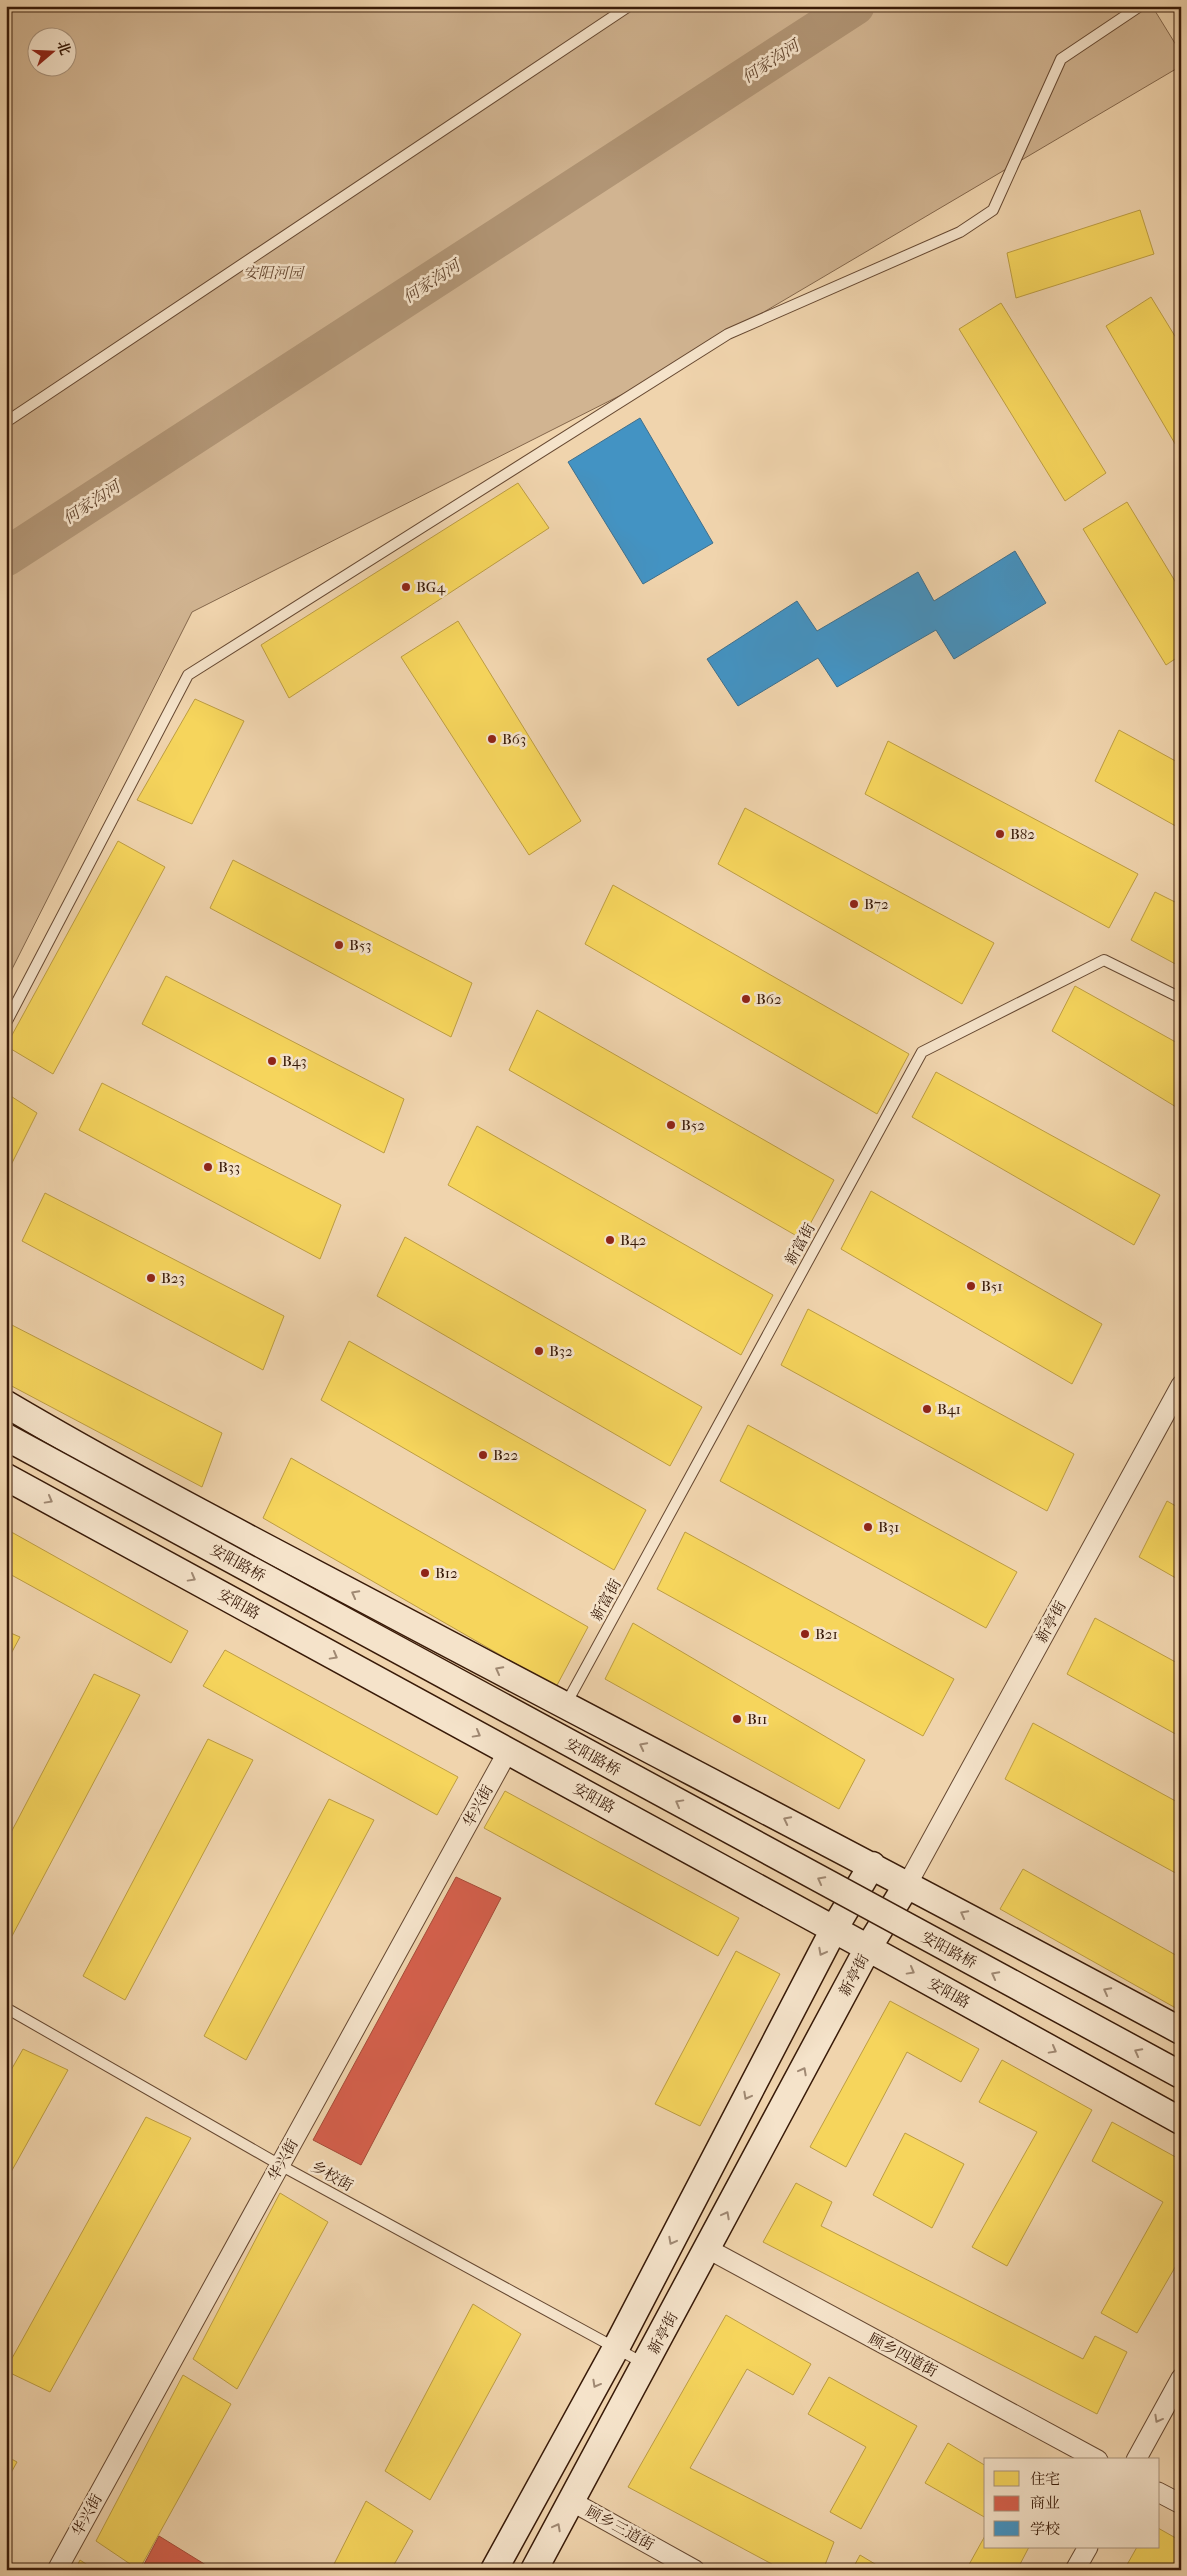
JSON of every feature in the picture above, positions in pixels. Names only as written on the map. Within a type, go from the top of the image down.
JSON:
[{"type":"main road","points":[[6,1404],[94,1455],[565,1705],[908,1883],[1181,2031]]},
{"type":"main road","name":"安阳路桥","points":[[6,1437],[1181,2076]]},
{"type":"main road","name":"安阳路","points":[[6,1477],[834,1929],[1181,2121]]},
{"type":"main road","points":[[494,2570],[616,2348],[834,1929],[872,1864]]},
{"type":"main road","name":"新亭街","points":[[534,2570],[868,1948],[908,1883]]},
{"type":"street","name":"新亭街","points":[[908,1883],[1181,1385]]},
{"type":"street","name":"华兴街","points":[[57,2570],[508,1751]]},
{"type":"street","name":"顾乡四道街","points":[[708,2249],[1094,2458]]},
{"type":"street","points":[[1137,2458],[1181,2378]]},
{"type":"street","points":[[1160,2493],[1181,2504]]},
{"type":"street","name":"顾乡三道街","points":[[571,2501],[695,2570]]},
{"type":"street","points":[[1075,2570],[1087,2548]]},
{"type":"lane","points":[[6,422],[628,6]]},
{"type":"lane","points":[[6,1024],[188,675],[728,334],[960,232],[992,210],[1061,59],[1140,6]]},
{"type":"lane","name":"新富街","points":[[565,1705],[922,1052],[1104,960],[1181,998]]},
{"type":"lane","name":"乡校街","points":[[6,2008],[280,2165],[646,2364]]},
{"type":"green space","name":"安阳河园","points":[[12,6],[1152,6],[1181,53],[1181,66],[635,388],[192,612],[6,981],[6,9]]},
{"type":"building: 住宅","points":[[1140,210],[1154,254],[1016,298],[1007,253]]},
{"type":"building: 住宅","points":[[1151,297],[1181,346],[1181,454],[1106,326]]},
{"type":"building: 住宅","points":[[1001,303],[1106,473],[1065,501],[959,329]]},
{"type":"building: 住宅","name":"BG4","points":[[518,483],[549,528],[289,698],[261,645]]},
{"type":"building: 住宅","points":[[1127,502],[1181,591],[1181,655],[1166,665],[1083,529]]},
{"type":"building: 住宅","name":"B63","points":[[458,621],[581,821],[529,855],[401,657]]},
{"type":"building: 住宅","points":[[195,699],[244,721],[192,824],[137,800]]},
{"type":"building: 住宅","points":[[1119,730],[1181,764],[1181,829],[1095,781]]},
{"type":"building: 住宅","name":"B82","points":[[888,741],[1138,874],[1109,928],[865,794]]},
{"type":"building: 住宅","name":"B72","points":[[745,808],[994,943],[962,1004],[718,864]]},
{"type":"building: 住宅","points":[[118,841],[165,867],[53,1074],[6,1046]]},
{"type":"building: 住宅","name":"B53","points":[[233,860],[472,983],[451,1037],[210,908]]},
{"type":"building: 住宅","name":"B62","points":[[613,885],[909,1054],[877,1114],[585,944]]},
{"type":"building: 住宅","points":[[1155,892],[1181,905],[1181,967],[1131,940]]},
{"type":"building: 住宅","name":"B43","points":[[166,976],[404,1099],[384,1153],[142,1024]]},
{"type":"building: 住宅","points":[[1075,986],[1181,1045],[1181,1110],[1052,1031]]},
{"type":"building: 住宅","name":"B52","points":[[537,1010],[834,1180],[802,1239],[509,1070]]},
{"type":"building: 住宅","points":[[936,1072],[1160,1195],[1134,1245],[912,1117]]},
{"type":"building: 住宅","name":"B33","points":[[102,1083],[341,1205],[320,1259],[79,1130]]},
{"type":"building: 住宅","points":[[6,1093],[37,1113],[6,1175]]},
{"type":"building: 住宅","name":"B42","points":[[477,1126],[773,1295],[741,1355],[448,1185]]},
{"type":"building: 住宅","name":"B51","points":[[871,1191],[1102,1324],[1072,1384],[841,1249]]},
{"type":"building: 住宅","name":"B23","points":[[45,1193],[284,1316],[263,1370],[22,1241]]},
{"type":"building: 住宅","name":"B32","points":[[405,1237],[702,1407],[670,1466],[377,1296]]},
{"type":"building: 住宅","name":"B41","points":[[808,1309],[1074,1454],[1047,1511],[781,1365]]},
{"type":"building: 住宅","points":[[6,1322],[222,1433],[202,1487],[6,1383]]},
{"type":"building: 住宅","name":"B22","points":[[349,1341],[646,1510],[614,1570],[321,1400]]},
{"type":"building: 住宅","name":"B31","points":[[748,1425],[1017,1572],[986,1628],[720,1481]]},
{"type":"building: 住宅","name":"B12","points":[[291,1458],[588,1627],[556,1687],[263,1518]]},
{"type":"building: 住宅","points":[[1167,1501],[1181,1509],[1181,1581],[1139,1557]]},
{"type":"building: 住宅","points":[[6,1529],[188,1631],[171,1663],[6,1572]]},
{"type":"building: 住宅","name":"B21","points":[[685,1532],[954,1679],[923,1736],[657,1589]]},
{"type":"building: 住宅","points":[[1095,1618],[1181,1665],[1181,1737],[1067,1674]]},
{"type":"building: 住宅","name":"B11","points":[[633,1623],[865,1760],[839,1809],[605,1679]]},
{"type":"building: 住宅","points":[[6,1631],[20,1637],[6,1663]]},
{"type":"building: 住宅","points":[[225,1650],[458,1777],[437,1815],[203,1686]]},
{"type":"building: 住宅","points":[[94,1674],[140,1695],[12,1936],[6,1933],[6,1842]]},
{"type":"building: 住宅","points":[[1033,1723],[1181,1804],[1181,1876],[1005,1779]]},
{"type":"building: 住宅","points":[[208,1739],[253,1760],[125,2000],[83,1976]]},
{"type":"building: 住宅","points":[[505,1791],[739,1918],[718,1956],[484,1828]]},
{"type":"building: 住宅","points":[[329,1799],[374,1820],[246,2060],[204,2036]]},
{"type":"building: 住宅","points":[[1023,1869],[1181,1958],[1181,2011],[1000,1909]]},
{"type":"building: 住宅","points":[[736,1951],[780,1974],[700,2126],[655,2104]]},
{"type":"building: 住宅","points":[[890,2001],[979,2049],[961,2082],[907,2052],[846,2167],[810,2147]]},
{"type":"building: 住宅","points":[[23,2049],[68,2070],[6,2181],[6,2079]]},
{"type":"building: 住宅","points":[[1002,2060],[1092,2110],[1007,2266],[972,2247],[1037,2132],[979,2102]]},
{"type":"building: 住宅","points":[[146,2117],[191,2138],[50,2392],[6,2371],[6,2369]]},
{"type":"building: 住宅","points":[[1112,2122],[1181,2160],[1181,2257],[1137,2333],[1101,2313],[1163,2202],[1092,2161]]},
{"type":"building: 住宅","points":[[905,2133],[964,2164],[932,2228],[873,2195]]},
{"type":"building: 住宅","points":[[796,2183],[832,2202],[821,2226],[1083,2359],[1095,2336],[1127,2352],[1097,2414],[763,2242]]},
{"type":"building: 住宅","points":[[280,2193],[328,2222],[237,2389],[193,2359]]},
{"type":"building: 住宅","points":[[473,2304],[521,2334],[430,2500],[385,2471]]},
{"type":"building: 住宅","points":[[726,2315],[811,2364],[793,2395],[747,2369],[690,2468],[834,2542],[823,2570],[783,2570],[628,2487]]},
{"type":"building: 住宅","points":[[183,2375],[231,2404],[139,2570],[96,2541]]},
{"type":"building: 住宅","points":[[829,2377],[917,2426],[861,2529],[830,2512],[866,2447],[808,2414]]},
{"type":"building: 住宅","points":[[948,2443],[984,2465],[984,2517],[925,2483]]},
{"type":"building: 住宅","points":[[6,2456],[17,2462],[6,2482]]},
{"type":"building: 住宅","points":[[1181,2460],[1181,2474],[1175,2471]]},
{"type":"building: 住宅","points":[[366,2501],[413,2531],[391,2570],[331,2570]]},
{"type":"building: 住宅","points":[[1160,2529],[1181,2541],[1179,2570],[1124,2570],[1136,2548],[1160,2548]]},
{"type":"building: 住宅","points":[[984,2538],[984,2548],[1028,2548],[1017,2570],[966,2570]]},
{"type":"building: 住宅","points":[[860,2555],[885,2570],[852,2570]]},
{"type":"building: 住宅","points":[[80,2560],[95,2570],[75,2570]]},
{"type":"building: 商业","points":[[456,1877],[501,1898],[361,2165],[313,2140]]},
{"type":"building: 商业","points":[[159,2536],[214,2570],[141,2570]]},
{"type":"building: 学校","points":[[640,418],[713,543],[643,584],[568,462]]},
{"type":"building: 学校","points":[[1015,551],[1046,603],[954,659],[936,630],[837,687],[818,658],[738,706],[707,659],[797,601],[817,631],[918,572],[934,601]]},
{"type":"waterway","name":"何家沟河","points":[[6,557],[855,6]]},
{"type":"place","name":"BG4","points":[[406,587]]},
{"type":"place","name":"B63","points":[[492,739]]},
{"type":"place","name":"B82","points":[[1000,834]]},
{"type":"place","name":"B72","points":[[854,904]]},
{"type":"place","name":"B53","points":[[339,945]]},
{"type":"place","name":"B62","points":[[746,999]]},
{"type":"place","name":"B43","points":[[272,1061]]},
{"type":"place","name":"B52","points":[[671,1125]]},
{"type":"place","name":"B33","points":[[208,1167]]},
{"type":"place","name":"B42","points":[[610,1240]]},
{"type":"place","name":"B23","points":[[151,1278]]},
{"type":"place","name":"B51","points":[[971,1286]]},
{"type":"place","name":"B32","points":[[539,1351]]},
{"type":"place","name":"B41","points":[[927,1409]]},
{"type":"place","name":"B22","points":[[483,1455]]},
{"type":"place","name":"B31","points":[[868,1527]]},
{"type":"place","name":"B12","points":[[425,1573]]},
{"type":"place","name":"B21","points":[[805,1634]]},
{"type":"place","name":"B11","points":[[737,1719]]}]
